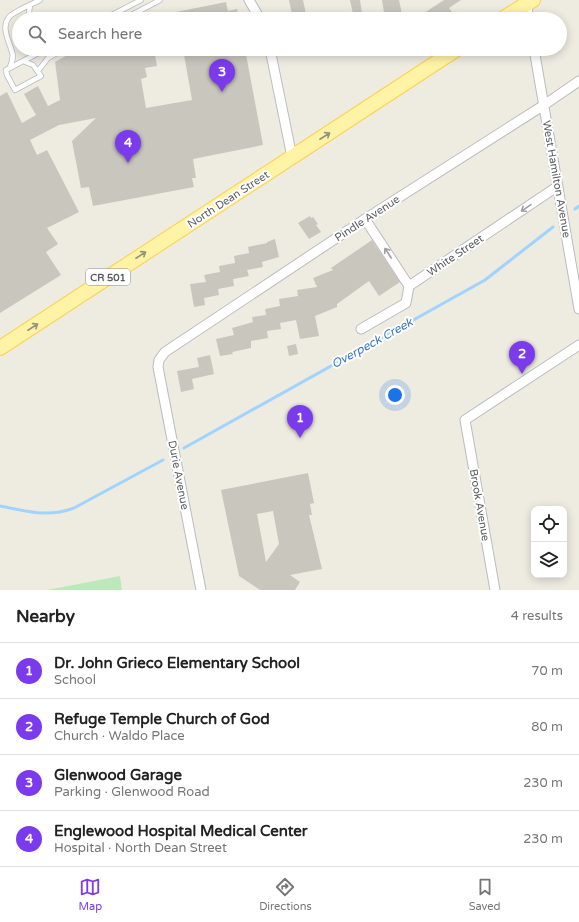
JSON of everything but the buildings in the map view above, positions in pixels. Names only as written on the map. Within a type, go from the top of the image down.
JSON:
[{"type":"main road","points":[[512,12],[528,1]]},
{"type":"main road","name":"North Dean Street","points":[[0,348],[446,56]]},
{"type":"street","points":[[249,0],[256,12]]},
{"type":"street","points":[[528,1],[529,12]]},
{"type":"street","points":[[271,56],[292,157]]},
{"type":"street","name":"West Hamilton Avenue","points":[[535,56],[579,309]]},
{"type":"street","name":"Pindle Avenue","points":[[159,360],[165,352],[365,218],[544,105],[579,81]]},
{"type":"street","name":"White Street","points":[[410,286],[558,186]]},
{"type":"street","points":[[361,328],[406,303],[410,286],[365,218]]},
{"type":"street","name":"Brook Avenue","points":[[495,590],[465,420],[579,345]]},
{"type":"street","name":"Durie Avenue","points":[[159,360],[158,367],[201,590]]},
{"type":"lane","points":[[17,12],[40,0]]},
{"type":"lane","points":[[118,12],[141,0]]},
{"type":"lane","points":[[137,12],[160,0]]},
{"type":"lane","points":[[29,12],[30,5]]},
{"type":"lane","points":[[12,15],[4,23],[3,32],[12,52]]},
{"type":"lane","points":[[10,67],[13,56]]},
{"type":"lane","points":[[23,60],[29,62],[41,76],[15,90],[6,70],[10,67],[23,60],[31,56]]},
{"type":"lane","points":[[38,71],[44,61],[52,56]]},
{"type":"green space","points":[[120,576],[122,590],[47,590]]},
{"type":"waterway","name":"Overpeck Creek","points":[[575,209],[579,206]]},
{"type":"waterway","name":"Overpeck Creek","points":[[184,448],[485,280],[553,227]]},
{"type":"waterway","name":"Overpeck Creek","points":[[0,506],[37,513],[55,513],[64,511],[74,508],[163,460]]},
{"type":"place","name":"Glenwood Garage","points":[[222,92]]},
{"type":"place","name":"Englewood Hospital Medical Center","points":[[128,163]]},
{"type":"place","name":"Refuge Temple Church of God","points":[[522,374]]},
{"type":"place","name":"Dr. John Grieco Elementary School","points":[[300,438]]}]
